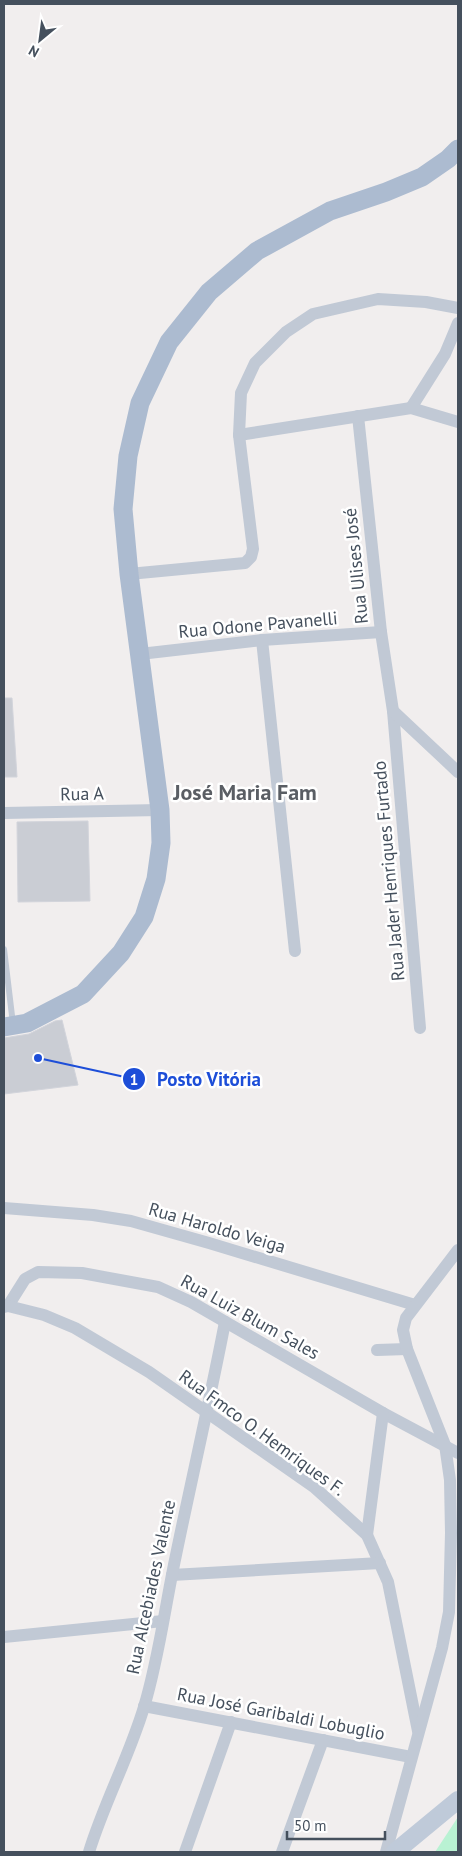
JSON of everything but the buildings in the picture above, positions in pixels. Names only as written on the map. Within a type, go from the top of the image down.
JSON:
[{"type":"main road","points":[[9,1026],[27,1023],[84,994],[121,953],[144,917],[156,879],[161,844],[160,810],[129,574],[123,509],[128,456],[140,403],[169,342],[209,292],[257,251],[330,211],[386,192],[422,176],[448,159],[458,149]]},
{"type":"street","points":[[129,574],[245,563],[251,557],[253,549],[238,435],[241,393],[255,363],[286,332],[313,314],[378,299],[426,302],[458,308]]},
{"type":"street","points":[[411,408],[445,354],[458,323]]},
{"type":"street","points":[[238,435],[411,408],[458,422]]},
{"type":"street","name":"Rua Ulises José","points":[[358,416],[380,632],[393,711]]},
{"type":"street","name":"Rua Odone Pavanelli","points":[[140,654],[262,640],[380,632]]},
{"type":"street","points":[[262,640],[295,952]]},
{"type":"street","points":[[393,711],[458,772]]},
{"type":"street","name":"Rua Jader Henriques Furtado","points":[[393,711],[420,1028]]},
{"type":"street","name":"Rua A","points":[[4,813],[160,810]]},
{"type":"street","name":"Rua Haroldo Veiga","points":[[4,1208],[94,1215],[131,1221],[415,1305]]},
{"type":"street","points":[[386,1852],[442,1648],[449,1612],[450,1480],[445,1445],[407,1348],[403,1330],[406,1318],[458,1250]]},
{"type":"street","name":"Rua Luiz Blum Sales","points":[[6,1307],[25,1279],[38,1272],[82,1273],[158,1287],[191,1302],[383,1413],[458,1452]]},
{"type":"street","name":"Rua Fmco O. Hemriques F.","points":[[6,1307],[44,1315],[75,1328],[148,1372],[314,1487],[367,1535],[388,1582],[418,1731]]},
{"type":"street","name":"Rua Alcebiades Valente","points":[[89,1852],[144,1706],[194,1469],[208,1412],[225,1322]]},
{"type":"street","points":[[377,1350],[407,1348]]},
{"type":"street","points":[[367,1535],[383,1413]]},
{"type":"street","points":[[172,1575],[380,1563]]},
{"type":"street","points":[[4,1637],[163,1621]]},
{"type":"street","name":"Rua José Garibaldi Lobuglio","points":[[144,1706],[412,1757]]},
{"type":"street","points":[[184,1852],[231,1722]]},
{"type":"street","points":[[282,1852],[323,1740]]},
{"type":"street","points":[[395,1852],[458,1800]]},
{"type":"lane","points":[[4,949],[9,1026]]},
{"type":"green space","points":[[458,1817],[458,1852],[435,1852]]},
{"type":"place","name":"Posto Vitória","points":[[38,1058]]},
{"type":"district","name":"José Maria Fam","points":[[245,792]]}]
